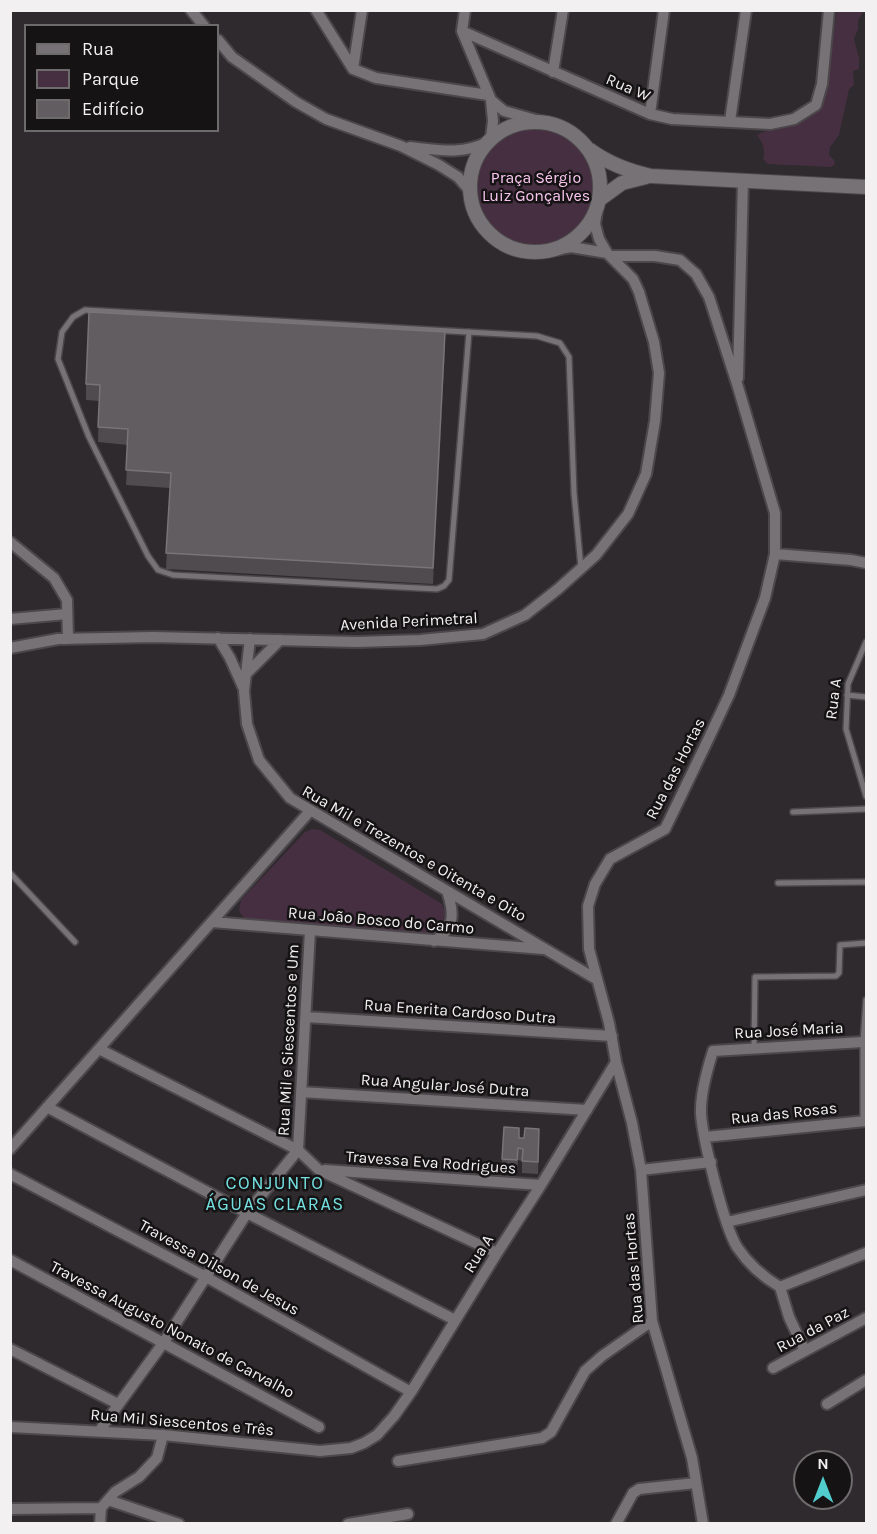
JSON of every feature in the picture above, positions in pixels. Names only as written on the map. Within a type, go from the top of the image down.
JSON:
[{"type":"street","points":[[191,10],[202,24]]},
{"type":"street","points":[[316,10],[353,69],[376,78],[490,98],[504,111],[568,130],[588,148],[616,166],[632,172],[651,176],[743,182],[867,187]]},
{"type":"street","points":[[353,69],[362,10]]},
{"type":"street","points":[[465,10],[462,30],[490,98],[493,121],[490,140],[477,156],[471,173],[470,191],[474,211],[483,228],[498,241],[516,250],[536,253],[571,247],[609,255]]},
{"type":"street","points":[[553,72],[563,10]]},
{"type":"street","points":[[650,114],[664,10]]},
{"type":"street","points":[[730,121],[746,10]]},
{"type":"street","name":"Rua W","points":[[462,30],[650,114],[672,119],[770,124],[794,119],[816,105],[822,84],[829,10]]},
{"type":"street","points":[[219,41],[232,57],[296,102],[326,119],[401,146],[450,171],[470,191]]},
{"type":"street","points":[[401,146],[451,152],[467,150],[490,140],[507,128],[525,123],[543,122]]},
{"type":"street","points":[[555,250],[573,241],[587,228],[598,205],[601,181],[597,163],[588,148]]},
{"type":"street","points":[[598,205],[622,183],[630,179],[651,176]]},
{"type":"street","points":[[738,387],[743,182]]},
{"type":"street","name":"Avenida Perimetral","points":[[10,648],[68,639],[153,637],[357,642],[483,634],[525,615],[596,555],[628,514],[646,474],[655,421],[659,373],[654,342],[633,279],[609,255],[596,232],[598,205]]},
{"type":"street","name":"Rua das Hortas","points":[[609,255],[655,256],[681,260],[696,274],[709,297],[738,387],[774,513],[775,554],[765,598],[729,695],[665,829],[610,859],[595,884],[588,906],[589,949],[612,1036],[641,1170],[652,1321],[692,1458],[703,1524]]},
{"type":"street","points":[[10,542],[54,578],[67,600],[68,639]]},
{"type":"street","points":[[775,554],[867,563]]},
{"type":"street","points":[[10,619],[67,614]]},
{"type":"street","name":"Rua Mil e Trezentos e Oitenta e Oito","points":[[218,638],[230,658],[244,691]]},
{"type":"street","name":"Rua Mil e Trezentos e Oitenta e Oito","points":[[250,639],[244,691],[247,724],[259,760],[271,778],[290,798],[596,979]]},
{"type":"street","points":[[246,675],[280,640]]},
{"type":"street","points":[[10,1149],[310,811]]},
{"type":"street","points":[[434,941],[442,936],[450,926],[453,910],[447,891]]},
{"type":"street","name":"Rua João Bosco do Carmo","points":[[212,922],[548,949]]},
{"type":"street","name":"Rua Mil e Siescentos e Um","points":[[298,1150],[309,931]]},
{"type":"street","name":"Rua Enerita Cardoso Dutra","points":[[306,1017],[612,1036]]},
{"type":"street","name":"Rua José Maria","points":[[705,1137],[701,1113],[707,1071],[713,1051],[865,1042]]},
{"type":"street","points":[[99,1049],[298,1150],[319,1170],[496,1253]]},
{"type":"street","name":"Rua A","points":[[351,1448],[377,1435],[411,1392],[616,1062]]},
{"type":"street","name":"Rua Angular José Dutra","points":[[301,1092],[587,1110]]},
{"type":"street","points":[[47,1107],[455,1320]]},
{"type":"street","name":"Rua das Rosas","points":[[705,1137],[865,1121]]},
{"type":"street","points":[[705,1137],[727,1222],[736,1246],[759,1275],[780,1287],[789,1317],[805,1351]]},
{"type":"street","points":[[100,1430],[164,1342],[247,1213],[298,1150]]},
{"type":"street","points":[[641,1170],[711,1162]]},
{"type":"street","name":"Travessa Eva Rodrigues","points":[[319,1170],[541,1185]]},
{"type":"street","name":"Travessa Dilson de Jesus","points":[[10,1174],[206,1277],[411,1392]]},
{"type":"street","points":[[727,1222],[867,1190]]},
{"type":"street","points":[[780,1287],[867,1252]]},
{"type":"street","name":"Travessa Augusto Nonato de Carvalho","points":[[10,1260],[320,1427]]},
{"type":"street","name":"Rua da Paz","points":[[773,1368],[867,1318]]},
{"type":"street","points":[[398,1461],[542,1438],[551,1432],[585,1371],[602,1356],[652,1321]]},
{"type":"street","points":[[10,1349],[118,1404]]},
{"type":"street","points":[[826,1404],[867,1380]]},
{"type":"street","name":"Rua Mil Siescentos e Três","points":[[10,1427],[163,1434],[320,1451],[351,1448]]},
{"type":"street","points":[[100,1524],[105,1504],[115,1492],[139,1477],[157,1458],[163,1434]]},
{"type":"street","points":[[616,1524],[633,1493],[639,1489],[696,1483]]},
{"type":"street","points":[[10,1509],[105,1504],[179,1524]]},
{"type":"street","points":[[348,1524],[408,1515]]},
{"type":"lane","points":[[469,333],[449,580],[437,589],[173,575],[158,570],[148,556],[89,437],[58,358],[62,332],[73,317],[85,310],[537,336],[560,343],[569,357],[574,493],[581,570]]},
{"type":"lane","name":"Rua A","points":[[867,642],[848,684],[846,729],[867,796]]},
{"type":"lane","points":[[848,695],[867,697]]},
{"type":"lane","points":[[793,812],[867,809]]},
{"type":"lane","points":[[10,873],[75,942]]},
{"type":"lane","points":[[778,883],[867,882]]},
{"type":"lane","points":[[754,1047],[755,976],[836,976],[839,973],[840,945],[867,943]]},
{"type":"lane","points":[[865,1121],[867,1000]]},
{"type":"green space","points":[[837,11],[864,11],[858,20],[858,29],[854,39],[859,58],[859,69],[853,71],[854,85],[849,89],[839,135],[830,147],[829,155],[835,164],[831,167],[768,164],[763,159],[763,147],[757,135],[809,117],[819,106],[826,81]]},
{"type":"green space","name":"Praça Sérgio Luiz Gonçalves","points":[[536,129],[559,133],[578,146],[591,165],[595,188],[591,211],[578,230],[559,243],[536,247],[513,243],[494,230],[481,211],[477,188],[481,165],[494,146],[513,133]]},
{"type":"green space","points":[[312,829],[320,830],[442,904],[446,914],[440,927],[428,933],[244,918],[239,911],[241,900],[305,832]]},
{"type":"building","points":[[89,312],[445,332],[433,568],[166,553],[171,473],[126,470],[128,429],[98,427],[100,385],[86,384]]},
{"type":"building","points":[[504,1127],[519,1128],[519,1138],[524,1138],[525,1128],[539,1129],[538,1162],[522,1161],[523,1149],[518,1148],[517,1160],[502,1159]]},
{"type":"district","name":"CONJUNTO ÁGUAS CLARAS","points":[[275,1194]]}]
